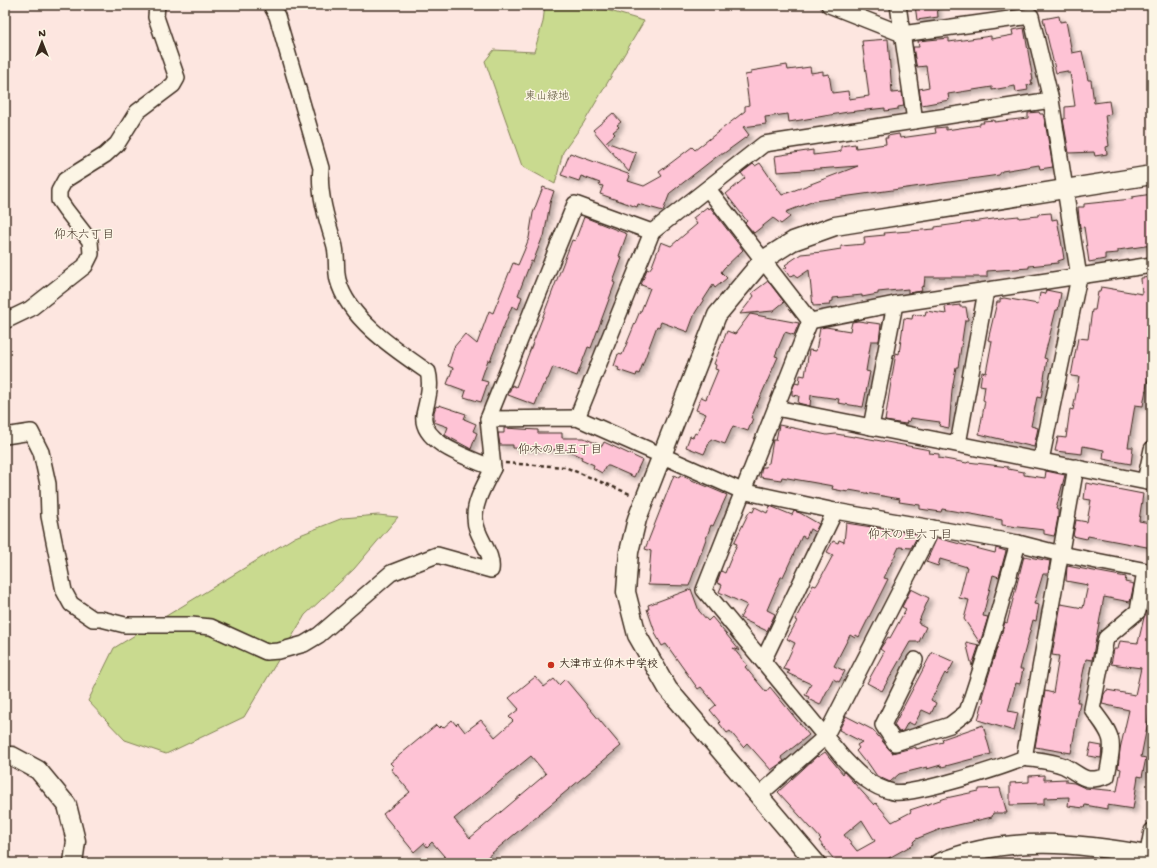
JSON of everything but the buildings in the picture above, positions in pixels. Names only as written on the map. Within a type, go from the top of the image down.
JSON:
[{"type":"street","points":[[5,321],[30,309],[85,266],[91,254],[90,241],[60,200],[60,190],[65,180],[109,151],[117,144],[137,112],[173,85],[177,78],[156,16],[157,5]]},
{"type":"street","points":[[271,5],[279,23],[321,168],[320,177],[326,214],[335,245],[338,279],[347,304],[389,346],[428,372],[430,386],[424,417],[425,424],[438,443],[493,465]]},
{"type":"street","points":[[829,5],[902,34],[1031,16],[1051,100],[1079,277],[1042,460]]},
{"type":"street","points":[[898,5],[915,121]]},
{"type":"street","points":[[577,418],[652,232],[764,144],[1051,100]]},
{"type":"street","points":[[816,863],[668,689],[637,635],[626,592],[629,552],[644,500],[717,315],[763,260],[793,241],[835,226],[1152,175]]},
{"type":"street","points":[[708,189],[810,321]]},
{"type":"street","points":[[5,436],[31,432],[41,452],[48,484],[49,516],[64,591],[70,604],[93,619],[101,619],[125,625],[191,625],[211,627],[266,652],[279,651],[304,644],[319,635],[391,573],[403,568],[437,555],[491,570],[492,562],[477,530],[475,517],[480,496],[493,465],[488,419],[575,204],[652,232]]},
{"type":"street","points":[[810,321],[895,304],[986,292],[1152,265]]},
{"type":"street","points":[[958,444],[986,292]]},
{"type":"street","points":[[871,427],[895,304]]},
{"type":"street","points":[[488,419],[577,418],[742,491],[835,511],[1018,543],[1061,554],[1149,571],[1138,611],[1106,638],[1092,709],[1108,729],[1113,745],[1107,776],[1096,780],[1078,776],[1063,766],[1024,758],[1008,765],[915,791],[895,793],[869,784],[825,737],[704,590],[742,491],[810,321]]},
{"type":"street","points":[[776,408],[1149,482],[1152,449]]},
{"type":"street","points":[[1024,758],[1076,467]]},
{"type":"street","points":[[763,661],[835,511]]},
{"type":"street","points":[[759,795],[825,737],[932,528]]},
{"type":"street","points":[[915,660],[883,724],[895,744],[950,725],[967,712],[992,635],[1018,543]]},
{"type":"street","points":[[5,756],[12,756],[38,770],[67,805],[76,841],[74,863]]},
{"type":"street","points":[[939,863],[950,858],[1004,845],[1044,843],[1084,845],[1148,858],[1152,831]]},
{"type":"path","points":[[493,465],[565,467],[644,500]]},
{"type":"green space","name":"東山緑地","points":[[545,5],[590,5],[644,21],[583,124],[563,152],[555,184],[522,166],[485,61],[494,50],[534,52],[543,22]]},
{"type":"green space","points":[[378,515],[398,517],[354,569],[305,615],[244,717],[166,754],[125,740],[88,701],[114,648],[295,537],[343,518]]},
{"type":"place","name":"大津市立仰木中学校","points":[[551,665]]},
{"type":"district","name":"仰木六丁目","points":[[84,236]]},
{"type":"district","name":"仰木の里五丁目","points":[[560,451]]},
{"type":"district","name":"仰木の里六丁目","points":[[910,536]]}]
